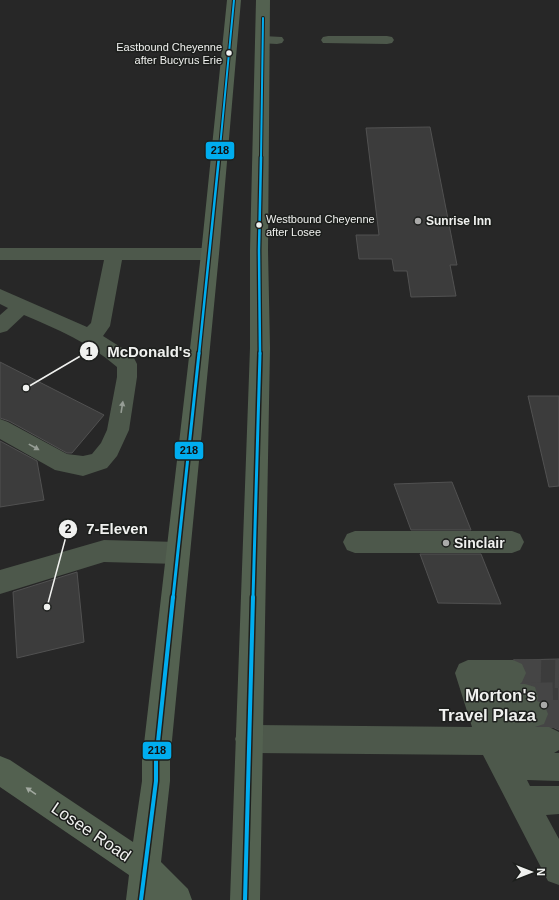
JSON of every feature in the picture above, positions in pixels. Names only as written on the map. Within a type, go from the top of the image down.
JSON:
[{"type":"main road","points":[[142,900],[156,781],[156,761],[210,254],[234,0]]},
{"type":"main road","points":[[245,900],[260,348],[258,250],[270,40],[263,0]]},
{"type":"main road","name":"Losee Road","points":[[0,770],[145,868],[177,900]]},
{"type":"lane","points":[[328,40],[387,40]]},
{"type":"lane","points":[[0,254],[210,254]]},
{"type":"lane","points":[[89,337],[100,326],[114,254]]},
{"type":"lane","points":[[0,296],[89,337],[118,355],[127,364],[127,377],[118,430],[109,449],[99,461],[83,466],[63,463],[0,428]]},
{"type":"lane","points":[[0,326],[22,306]]},
{"type":"lane","points":[[355,542],[512,542]]},
{"type":"lane","points":[[0,582],[104,551],[178,553]]},
{"type":"lane","points":[[513,673],[468,673],[498,753],[523,801],[551,840],[559,870]]},
{"type":"lane","points":[[479,705],[530,705]]},
{"type":"lane","points":[[249,739],[498,753],[559,767]]},
{"type":"lane","points":[[498,753],[548,741]]},
{"type":"lane","points":[[523,801],[559,800]]},
{"type":"building","name":"Sunrise Inn","points":[[430,127],[457,265],[450,265],[456,296],[411,297],[407,271],[394,271],[392,259],[359,259],[356,235],[379,235],[366,128]]},
{"type":"building","points":[[0,362],[104,415],[72,453],[67,453],[9,421],[0,418]]},
{"type":"building","points":[[528,396],[559,396],[559,486],[549,487]]},
{"type":"building","points":[[0,441],[37,461],[44,500],[0,507]]},
{"type":"building","points":[[452,482],[471,530],[411,530],[394,484]]},
{"type":"building","points":[[420,554],[481,554],[501,604],[438,603]]},
{"type":"building","points":[[77,572],[84,642],[17,658],[13,592]]},
{"type":"building","points":[[559,659],[559,730],[550,726],[544,726],[549,715],[545,703],[539,700],[535,686],[523,682],[527,672],[523,663],[517,660]]},
{"type":"tunnel","points":[[513,673],[559,674]]},
{"type":"tunnel","points":[[525,697],[559,696]]},
{"type":"tunnel","points":[[534,714],[559,714]]},
{"type":"transit line","name":"218","points":[[141,900],[156,781],[156,761],[210,254],[234,0]]},
{"type":"transit line","name":"218","points":[[245,900],[260,348],[259,250],[263,18]]},
{"type":"place","name":"Eastbound Cheyenne after Bucyrus Erie","points":[[229,53]]},
{"type":"place","name":"Sunrise Inn","points":[[418,221]]},
{"type":"place","name":"Westbound Cheyenne after Losee","points":[[259,225]]},
{"type":"place","name":"McDonald's","points":[[26,388]]},
{"type":"place","name":"Sinclair","points":[[446,543]]},
{"type":"place","name":"7-Eleven","points":[[47,607]]},
{"type":"place","name":"Morton's Travel Plaza","points":[[544,705]]}]
